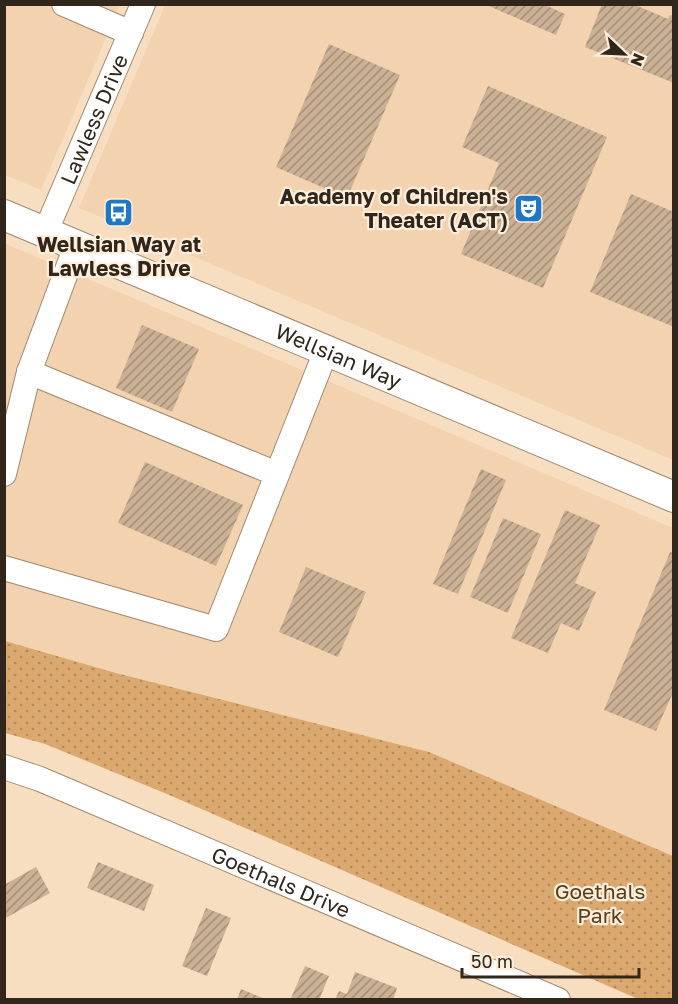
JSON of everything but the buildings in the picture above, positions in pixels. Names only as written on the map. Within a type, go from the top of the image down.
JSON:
[{"type":"main road","name":"Wellsian Way","points":[[4,215],[674,497]]},
{"type":"street","points":[[64,4],[131,33]]},
{"type":"street","name":"Lawless Drive","points":[[45,233],[143,4]]},
{"type":"street","points":[[4,474],[29,372],[75,246]]},
{"type":"street","points":[[4,568],[216,629],[326,351]]},
{"type":"street","points":[[29,372],[277,474]]},
{"type":"street","name":"Goethals Drive","points":[[4,767],[40,779],[558,999]]},
{"type":"shaded area","points":[[4,5],[120,5],[41,190],[5,175]]},
{"type":"shaded area","points":[[165,5],[673,5],[673,460],[79,208]]},
{"type":"shaded area","points":[[4,243],[673,528],[673,856],[429,752],[116,673],[5,641]]},
{"type":"green space","name":"Goethals Park","points":[[5,641],[116,673],[429,752],[673,856],[673,999],[638,999],[167,794],[45,744],[5,733]]},
{"type":"place","name":"Academy of Children's Theater (ACT)","points":[[529,208]]},
{"type":"place","name":"Wellsian Way at Lawless Drive","points":[[119,213]]}]
